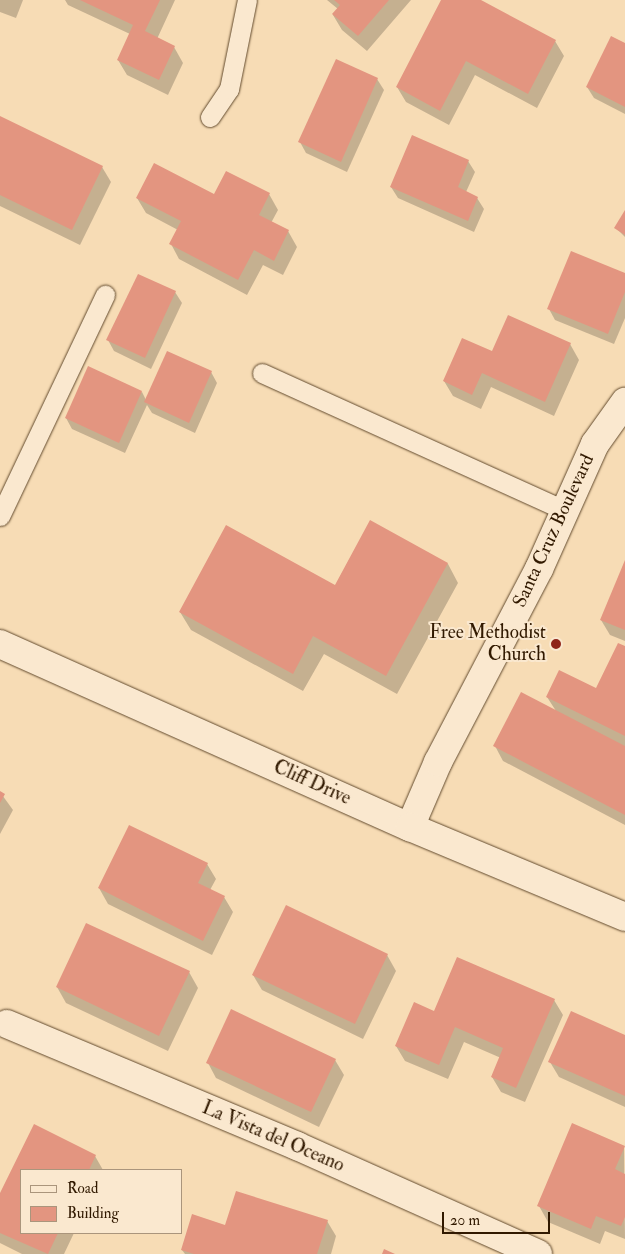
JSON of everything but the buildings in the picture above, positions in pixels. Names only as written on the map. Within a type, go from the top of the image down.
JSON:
[{"type":"street","name":"Santa Cruz Boulevard","points":[[410,827],[438,762],[566,510],[595,444],[625,402]]},
{"type":"street","name":"Cliff Drive","points":[[0,644],[410,827],[625,917]]},
{"type":"street","name":"La Vista del Oceano","points":[[7,1024],[297,1146],[538,1254]]},
{"type":"lane","points":[[210,117],[229,88],[247,0]]},
{"type":"lane","points":[[0,516],[106,295]]},
{"type":"lane","points":[[262,373],[566,510]]},
{"type":"place","name":"Free Methodist Church","points":[[556,644]]}]
